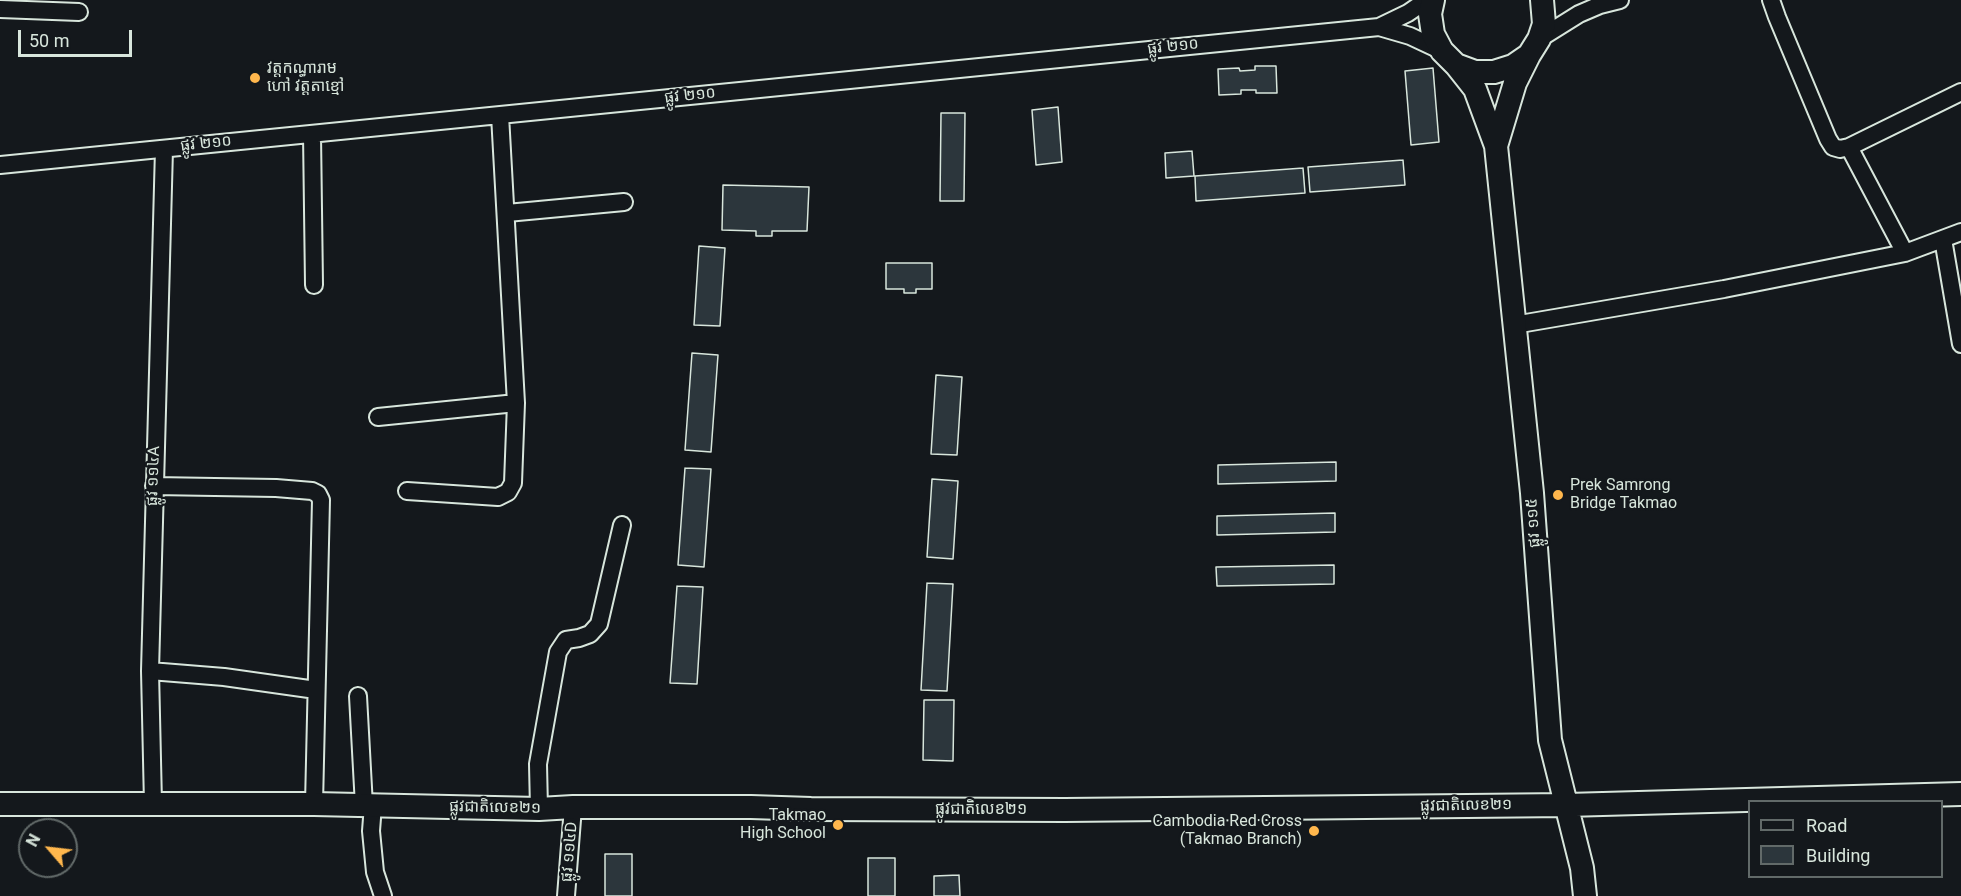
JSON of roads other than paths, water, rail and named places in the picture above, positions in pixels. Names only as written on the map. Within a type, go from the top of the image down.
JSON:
[{"type":"main road","name":"ផ្លូវ ១១៥","points":[[1433,0],[1430,14],[1433,34],[1449,58],[1475,89],[1496,146],[1532,493],[1550,740],[1582,868],[1585,896]]},
{"type":"main road","name":"ផ្លូវ ១១៥","points":[[1496,146],[1515,83],[1544,24],[1542,0]]},
{"type":"main road","points":[[1449,58],[1475,72],[1494,72],[1513,66],[1534,47]]},
{"type":"main road","name":"ផ្លូវជាតិលេខ២១","points":[[0,804],[314,804],[539,809],[751,807],[1065,810],[1567,805],[1961,794]]},
{"type":"street","name":"ផ្លូវ ២១០","points":[[0,165],[1379,27],[1408,14],[1427,0]]},
{"type":"street","points":[[1534,47],[1558,26],[1592,2],[1620,0]]},
{"type":"street","points":[[1771,0],[1828,140],[1833,147],[1840,149],[1849,147],[1961,92]]},
{"type":"street","points":[[0,9],[79,12]]},
{"type":"street","name":"ផ្លូវ ២១០","points":[[1379,27],[1410,36],[1449,58]]},
{"type":"street","points":[[406,491],[498,497],[508,492],[513,483],[516,403],[500,115]]},
{"type":"street","points":[[312,134],[314,285]]},
{"type":"street","points":[[1849,147],[1905,253]]},
{"type":"street","name":"ផ្លូវ ១១៤A","points":[[153,804],[150,671],[164,149]]},
{"type":"street","points":[[507,213],[624,202]]},
{"type":"street","points":[[1514,325],[1724,289],[1905,253],[1961,232]]},
{"type":"street","points":[[1943,239],[1961,344]]},
{"type":"street","points":[[378,417],[516,403]]},
{"type":"street","points":[[154,486],[276,488],[312,491],[318,494],[321,500],[314,804]]},
{"type":"street","points":[[539,809],[538,764],[558,652],[566,640],[590,634],[599,624],[622,525]]},
{"type":"street","points":[[150,671],[224,677],[316,690]]},
{"type":"street","points":[[358,696],[375,872],[383,896]]},
{"type":"street","name":"ផ្លូវ ១១៤D","points":[[566,896],[573,807]]},
{"type":"place","name":"វត្តកណ្ធារាម ហៅ វត្តតាខ្មៅ","points":[[255,78]]},
{"type":"place","name":"Prek Samrong Bridge Takmao","points":[[1558,495]]},
{"type":"place","name":"Takmao High School","points":[[838,825]]},
{"type":"place","name":"Cambodia Red Cross (Takmao Branch)","points":[[1314,831]]}]
